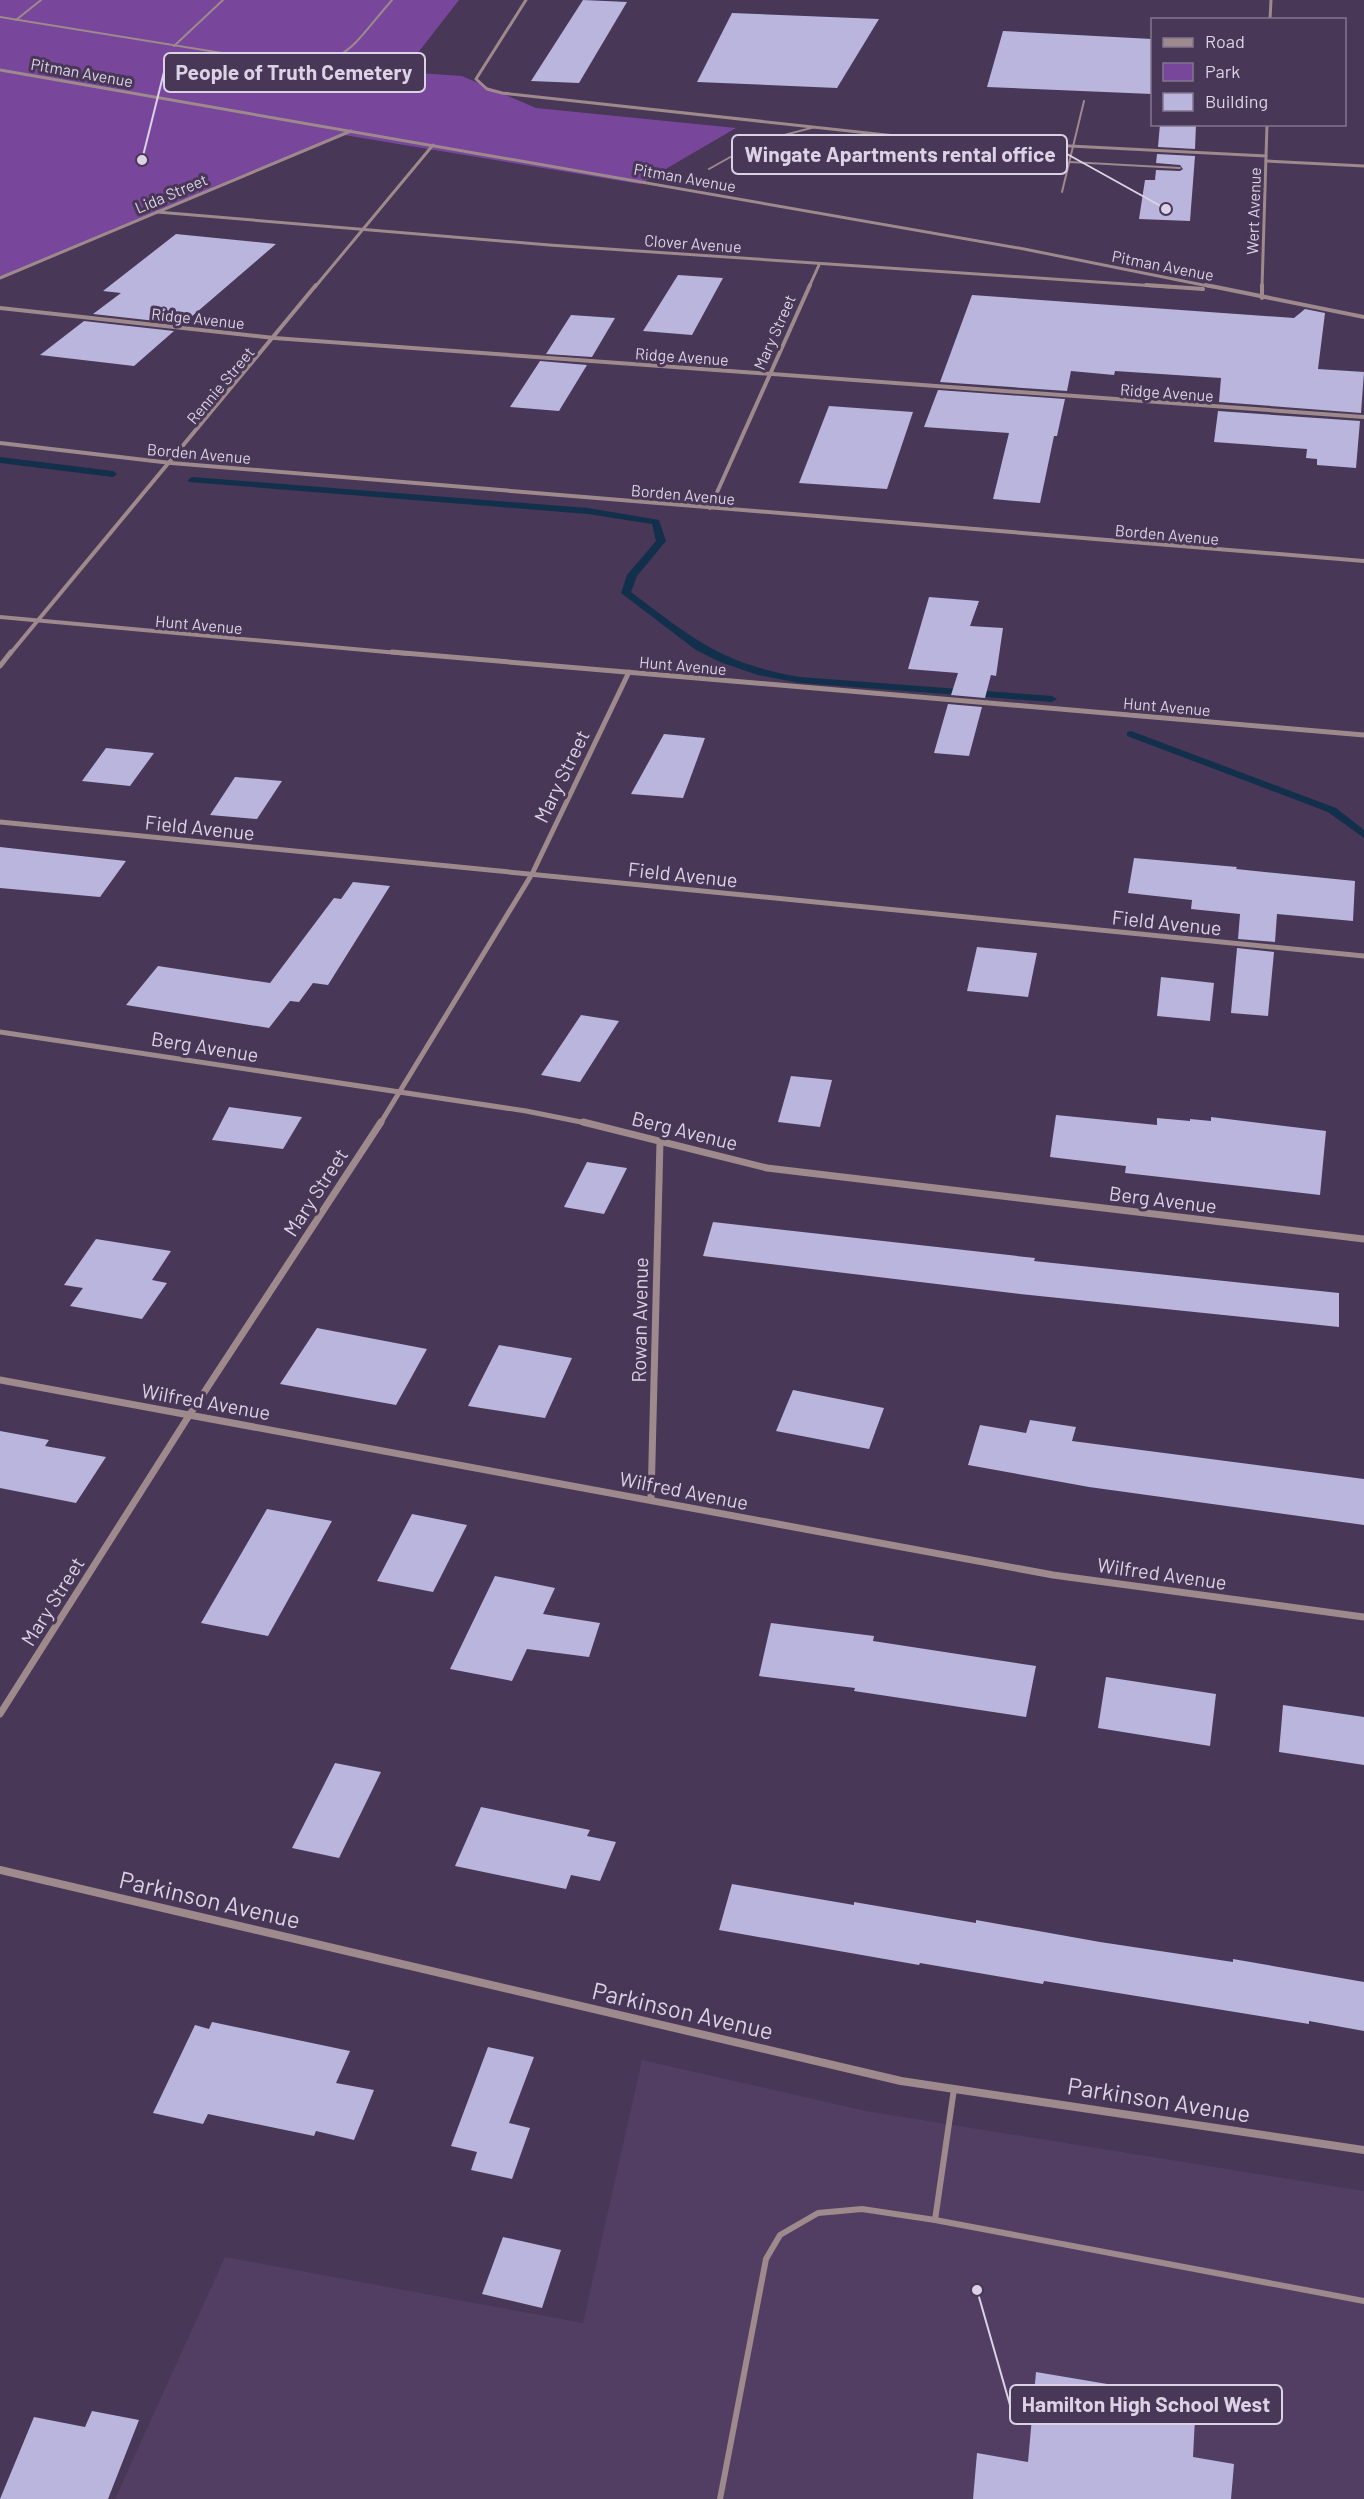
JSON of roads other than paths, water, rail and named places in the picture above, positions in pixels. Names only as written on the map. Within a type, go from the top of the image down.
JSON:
[{"type":"street","points":[[526,0],[476,79],[487,89],[514,94],[946,140],[1364,166]]},
{"type":"street","points":[[1270,18],[1271,0]]},
{"type":"street","name":"Pitman Avenue","points":[[0,70],[1024,249],[1364,317]]},
{"type":"street","name":"Wert Avenue","points":[[1262,298],[1267,126]]},
{"type":"street","name":"Lida Street","points":[[0,278],[352,130]]},
{"type":"street","name":"Rennie Street","points":[[0,666],[434,145]]},
{"type":"street","name":"Clover Avenue","points":[[157,212],[362,231],[819,265],[1229,291]]},
{"type":"street","name":"Mary Street","points":[[710,508],[819,265]]},
{"type":"street","name":"Ridge Avenue","points":[[0,308],[274,338],[1364,417]]},
{"type":"street","name":"Borden Avenue","points":[[0,443],[171,463],[1364,561]]},
{"type":"street","name":"Hunt Avenue","points":[[0,617],[1364,735]]},
{"type":"street","name":"Mary Street","points":[[0,1714],[190,1414],[400,1093],[532,874],[630,672]]},
{"type":"street","name":"Field Avenue","points":[[0,822],[1364,956]]},
{"type":"street","name":"Berg Avenue","points":[[0,1032],[526,1111],[767,1168],[1364,1239]]},
{"type":"street","name":"Rowan Avenue","points":[[651,1500],[660,1141]]},
{"type":"street","name":"Wilfred Avenue","points":[[0,1380],[1053,1575],[1364,1617]]},
{"type":"street","name":"Parkinson Avenue","points":[[0,1870],[901,2081],[1364,2150]]},
{"type":"lane","points":[[16,20],[42,0]]},
{"type":"lane","points":[[174,46],[223,0]]},
{"type":"lane","points":[[0,17],[290,63],[325,61],[344,54],[392,0]]},
{"type":"lane","points":[[1062,192],[1084,101]]},
{"type":"lane","points":[[709,169],[747,146],[766,138],[801,135],[816,127]]},
{"type":"lane","points":[[1070,162],[1180,168]]},
{"type":"lane","points":[[934,2220],[954,2089]]},
{"type":"lane","points":[[720,2499],[766,2259],[780,2235],[818,2213],[862,2209],[934,2220],[1364,2301]]},
{"type":"waterway","points":[[0,460],[113,474]]},
{"type":"waterway","points":[[192,480],[588,511],[656,522],[661,541],[632,575],[626,593],[690,642],[724,660],[761,672],[800,680],[1052,699]]},
{"type":"waterway","points":[[1131,734],[1332,810],[1364,835]]},
{"type":"place","name":"People of Truth Cemetery","points":[[142,160]]},
{"type":"place","name":"Wingate Apartments rental office","points":[[1166,209]]},
{"type":"place","name":"Hamilton High School West","points":[[977,2290]]}]
